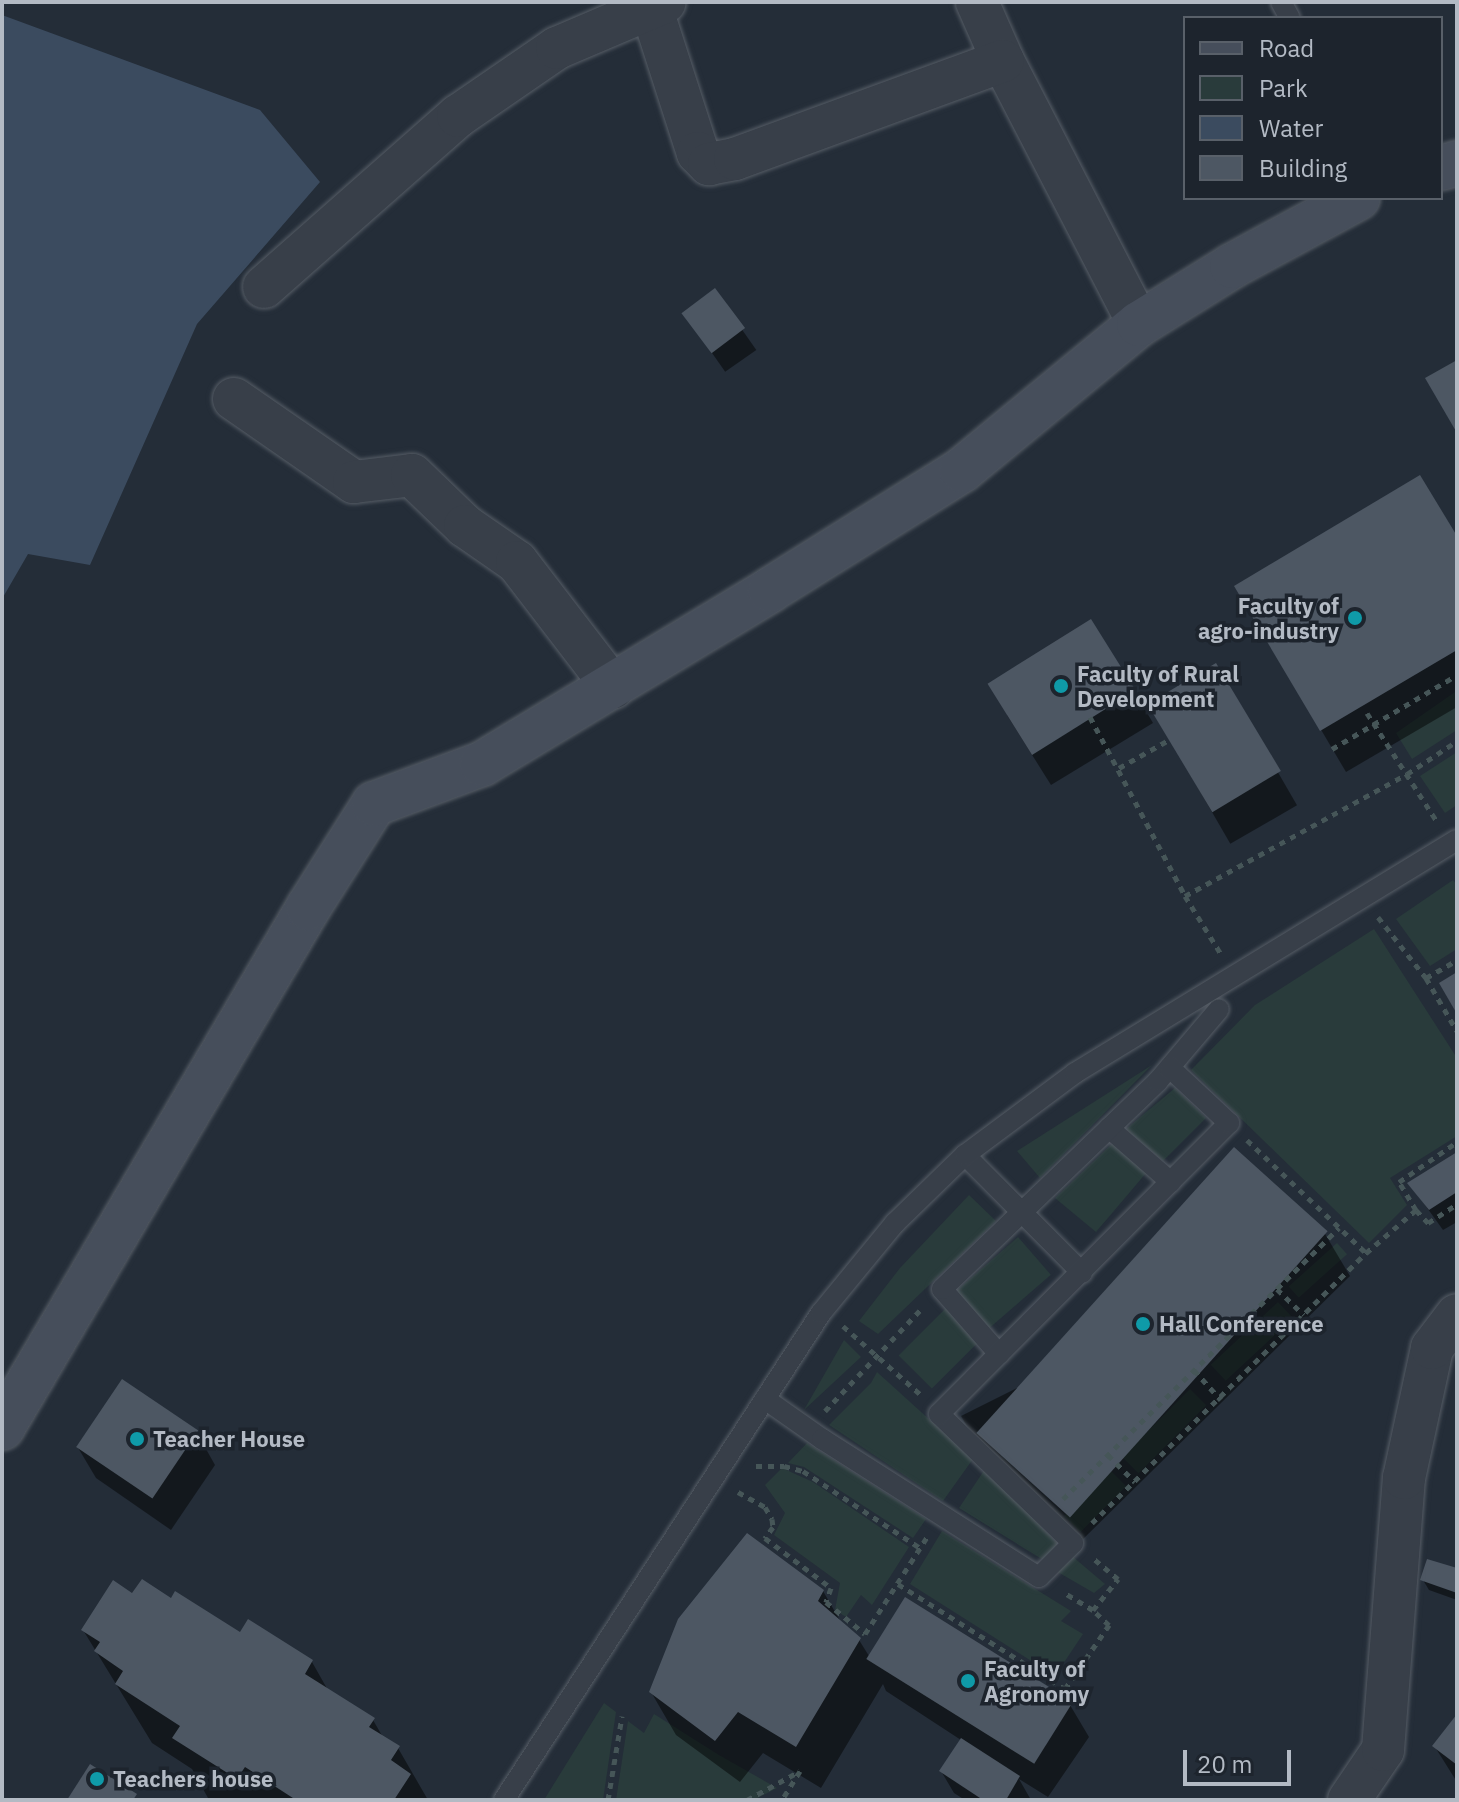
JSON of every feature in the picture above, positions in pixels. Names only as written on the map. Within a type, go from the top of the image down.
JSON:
[{"type":"street","points":[[977,2],[1003,61],[1139,324]]},
{"type":"street","points":[[264,287],[458,116],[557,48],[658,5],[698,153],[709,164],[735,159],[1003,61]]},
{"type":"street","points":[[2,1428],[300,921],[374,804],[482,764],[613,687],[962,470],[1139,324],[1232,266],[1354,200]]},
{"type":"street","points":[[234,399],[354,482],[412,475],[465,526],[517,562],[613,687]]},
{"type":"street","points":[[1349,1800],[1383,1750],[1404,1478],[1432,1348],[1457,1315]]},
{"type":"lane","points":[[504,1800],[821,1313],[895,1223],[965,1155],[1075,1073],[1363,898],[1450,835]]},
{"type":"lane","points":[[999,1354],[942,1289],[1170,1068],[1219,1009]]},
{"type":"lane","points":[[765,1399],[1039,1577],[1073,1543],[939,1414],[1229,1123],[1170,1068]]},
{"type":"lane","points":[[1109,1128],[1171,1182]]},
{"type":"lane","points":[[965,1155],[1082,1273]]},
{"type":"path","points":[[1332,749],[1457,675]]},
{"type":"path","points":[[1367,713],[1450,835]]},
{"type":"path","points":[[1090,717],[1185,896],[1227,963]]},
{"type":"path","points":[[1119,768],[1167,741]]},
{"type":"path","points":[[1185,896],[1407,774],[1457,741]]},
{"type":"path","points":[[1363,898],[1426,978],[1457,1031]]},
{"type":"path","points":[[1426,978],[1457,960]]},
{"type":"path","points":[[1229,1123],[1366,1253]]},
{"type":"path","points":[[1457,1142],[1399,1182],[1428,1223],[1457,1204]]},
{"type":"path","points":[[1093,1610],[1118,1579],[1073,1543],[1221,1400],[1366,1253],[1416,1210]]},
{"type":"path","points":[[1046,1516],[1339,1228]]},
{"type":"path","points":[[808,1429],[942,1289]]},
{"type":"path","points":[[1277,1289],[1304,1315]]},
{"type":"path","points":[[821,1313],[837,1321],[877,1354],[939,1414]]},
{"type":"path","points":[[1194,1370],[1221,1400]]},
{"type":"path","points":[[1108,1455],[1135,1482]]},
{"type":"path","points":[[724,1463],[749,1467],[778,1465],[803,1471],[920,1548]]},
{"type":"path","points":[[749,1467],[737,1492],[765,1507],[773,1527],[765,1538],[831,1588],[826,1602],[865,1634],[943,1515]]},
{"type":"path","points":[[898,1584],[1065,1689],[1109,1625],[1093,1610],[1039,1577]]},
{"type":"path","points":[[608,1800],[622,1716]]},
{"type":"path","points":[[747,1800],[800,1771],[782,1800]]},
{"type":"green space","points":[[1455,692],[1457,730],[1412,759],[1396,733]]},
{"type":"green space","points":[[1457,752],[1457,805],[1445,813],[1420,776]]},
{"type":"green space","points":[[1453,880],[1457,885],[1457,949],[1430,966],[1396,919]]},
{"type":"green space","points":[[1374,929],[1457,1058],[1457,1136],[1390,1178],[1407,1205],[1369,1243],[1191,1070],[1255,1005]]},
{"type":"green space","points":[[1152,1065],[1040,1178],[1017,1151]]},
{"type":"green space","points":[[1175,1088],[1206,1118],[1163,1161],[1126,1129]]},
{"type":"green space","points":[[1116,1140],[1147,1172],[1096,1232],[1055,1198]]},
{"type":"green space","points":[[969,1195],[996,1221],[878,1334],[859,1321],[900,1268]]},
{"type":"green space","points":[[1018,1237],[1051,1275],[987,1330],[955,1292]]},
{"type":"green space","points":[[1337,1243],[1347,1254],[1299,1298],[1289,1286]]},
{"type":"green space","points":[[1278,1302],[1293,1318],[1226,1381],[1211,1365]]},
{"type":"green space","points":[[946,1308],[979,1341],[932,1389],[899,1355]]},
{"type":"green space","points":[[844,1340],[861,1357],[804,1410]]},
{"type":"green space","points":[[877,1372],[973,1459],[943,1501],[829,1425],[871,1383]]},
{"type":"green space","points":[[1190,1389],[1206,1405],[1138,1473],[1122,1457]]},
{"type":"green space","points":[[807,1443],[926,1519],[913,1538],[804,1467],[788,1463]]},
{"type":"green space","points":[[782,1468],[813,1482],[909,1547],[872,1605],[861,1595],[846,1617],[835,1610],[840,1583],[774,1535],[785,1513],[765,1485]]},
{"type":"green space","points":[[985,1469],[1060,1546],[1045,1561],[959,1508]]},
{"type":"green space","points":[[1110,1470],[1126,1486],[1080,1532],[1064,1516]]},
{"type":"green space","points":[[942,1531],[1071,1611],[1061,1621],[1083,1634],[1055,1676],[910,1584]]},
{"type":"green space","points":[[1072,1556],[1105,1584],[1094,1593],[1056,1571]]},
{"type":"green space","points":[[604,1703],[616,1712],[603,1800],[544,1800]]},
{"type":"green space","points":[[654,1714],[777,1788],[754,1800],[616,1800],[628,1721],[644,1733]]},
{"type":"water","points":[[2,15],[260,110],[320,182],[197,324],[90,565],[28,554],[2,599]]},
{"type":"building","points":[[715,288],[745,328],[712,353],[681,313]]},
{"type":"building","points":[[1457,360],[1457,433],[1425,378]]},
{"type":"building","name":"Faculty of agro-industry","points":[[1420,475],[1457,536],[1457,650],[1320,731],[1234,586]]},
{"type":"building","name":"Faculty of Rural Development","points":[[1091,619],[1136,690],[1032,755],[988,684]]},
{"type":"building","points":[[1216,663],[1281,771],[1212,812],[1147,704]]},
{"type":"building","points":[[1457,972],[1457,1014],[1439,983]]},
{"type":"building","name":"Hall Conference","points":[[1234,1147],[1328,1231],[1070,1517],[976,1433]]},
{"type":"building","points":[[1457,1152],[1457,1192],[1429,1210],[1407,1183]]},
{"type":"building","name":"Teacher House","points":[[122,1379],[198,1430],[152,1498],[76,1447]]},
{"type":"building","points":[[747,1533],[824,1590],[818,1601],[861,1638],[796,1747],[738,1712],[715,1741],[649,1692],[678,1619]]},
{"type":"building","points":[[1427,1559],[1457,1568],[1457,1593],[1420,1580]]},
{"type":"building","points":[[142,1579],[171,1598],[175,1591],[240,1632],[248,1619],[313,1660],[305,1674],[375,1718],[369,1727],[400,1746],[391,1760],[411,1774],[394,1800],[296,1800],[245,1767],[237,1779],[172,1738],[180,1726],[115,1684],[123,1671],[94,1651],[100,1642],[81,1630],[113,1580],[132,1593]]},
{"type":"building","name":"Faculty of Agronomy","points":[[905,1597],[1073,1702],[1034,1764],[866,1659]]},
{"type":"building","points":[[1457,1714],[1457,1765],[1432,1746]]},
{"type":"building","name":"Faculty of Agronomy","points":[[961,1738],[1020,1776],[1006,1800],[983,1800],[939,1771]]},
{"type":"building","name":"Teachers house","points":[[90,1764],[137,1794],[133,1800],[67,1800]]},
{"type":"place","name":"Faculty of agro-industry","points":[[1355,618]]},
{"type":"place","name":"Faculty of Rural Development","points":[[1061,686]]},
{"type":"place","name":"Hall Conference","points":[[1143,1324]]},
{"type":"place","name":"Teacher House","points":[[137,1439]]},
{"type":"place","name":"Faculty of Agronomy","points":[[968,1681]]},
{"type":"place","name":"Teachers house","points":[[97,1779]]}]
